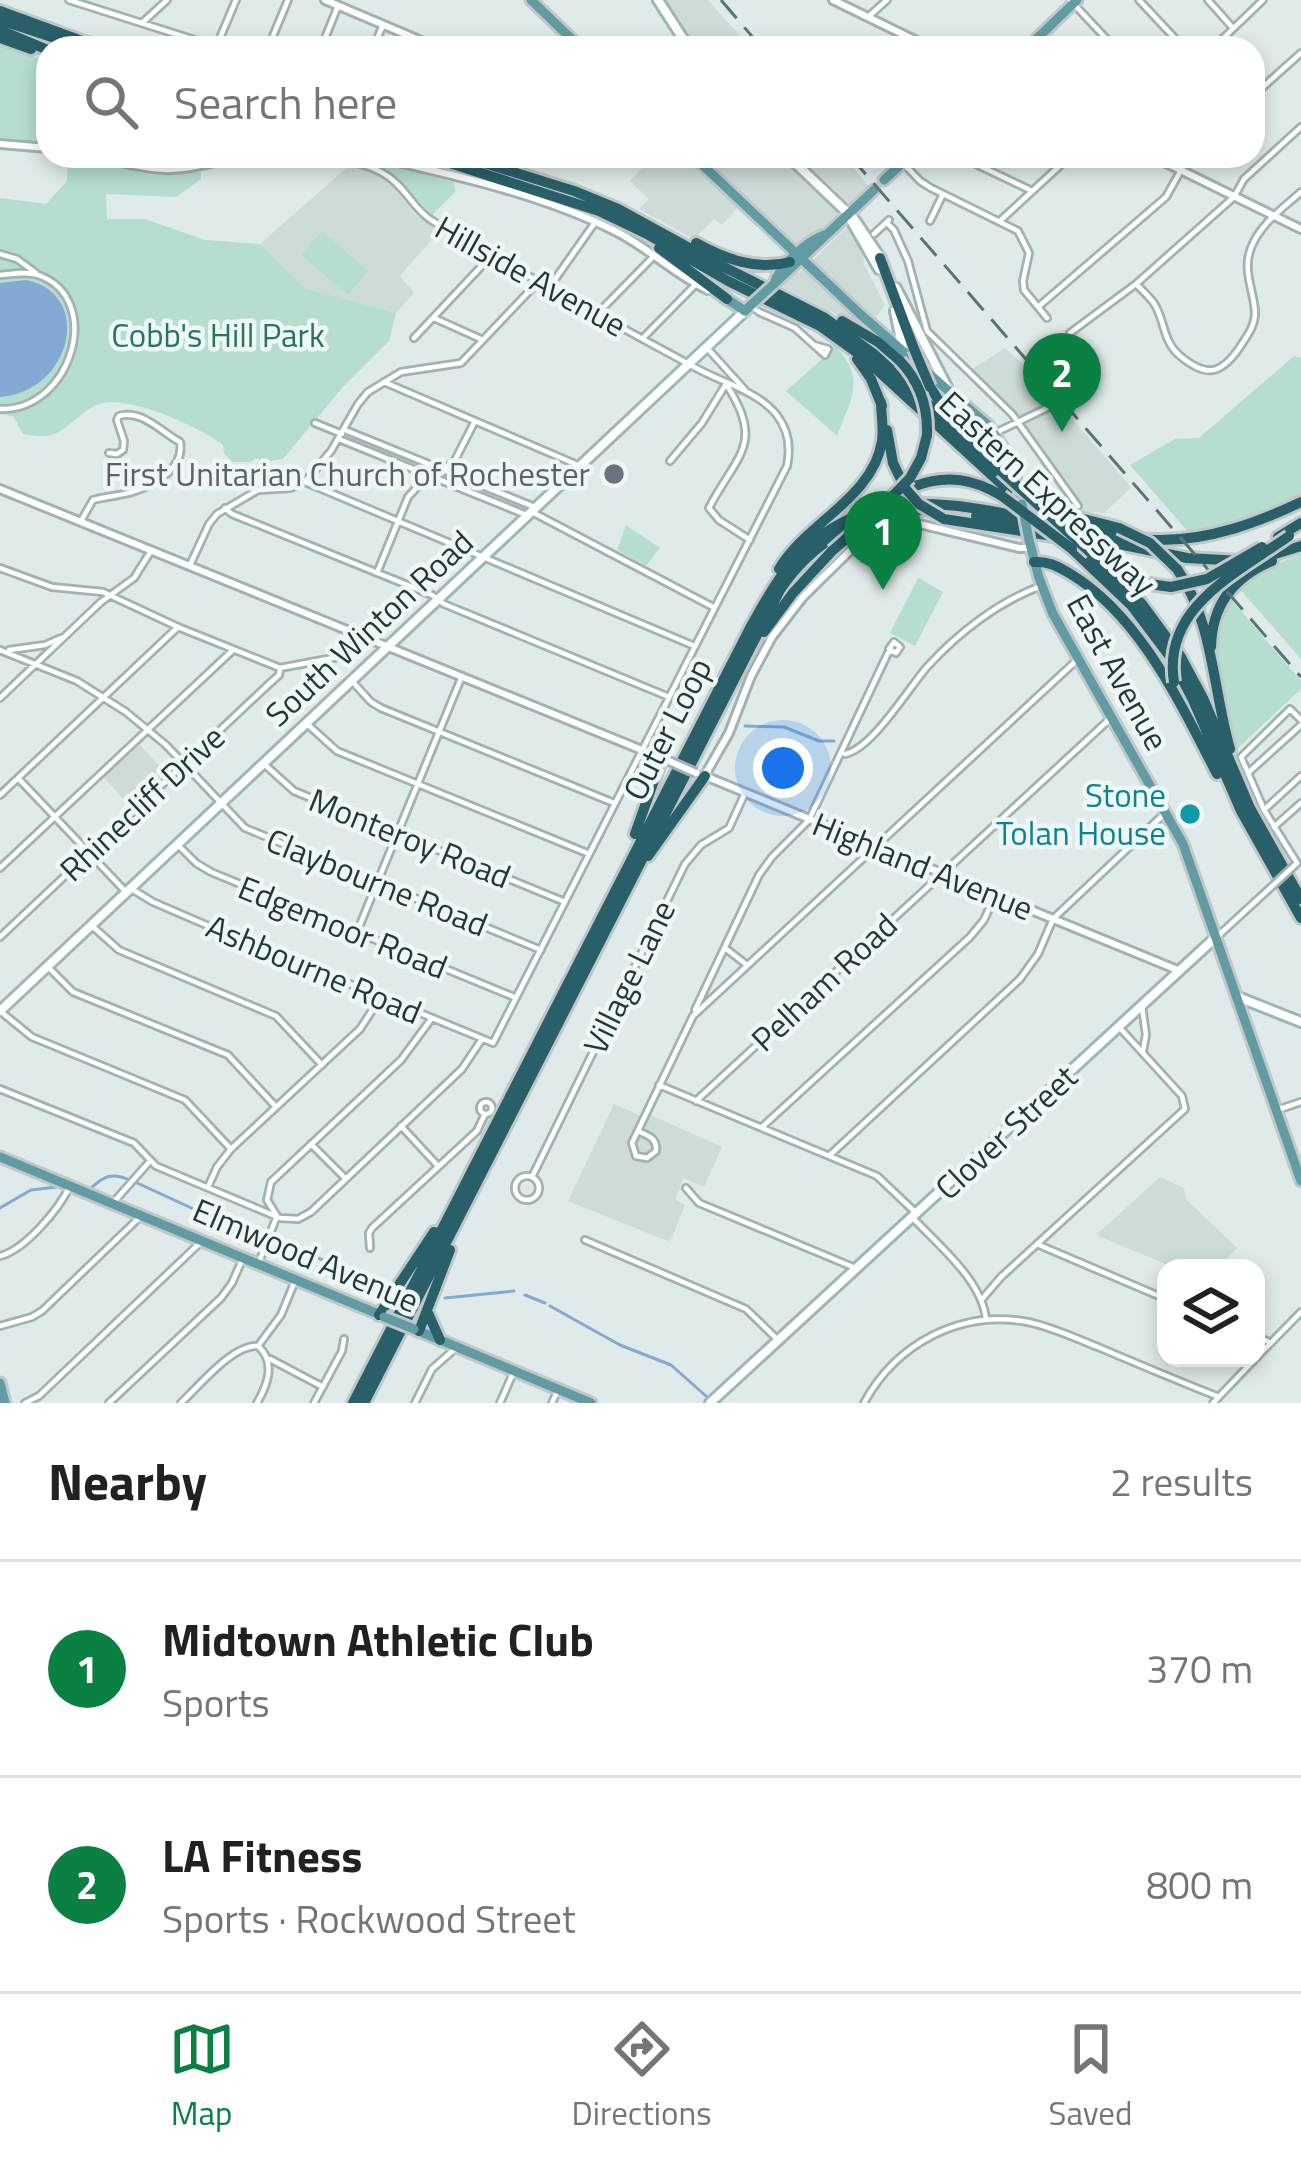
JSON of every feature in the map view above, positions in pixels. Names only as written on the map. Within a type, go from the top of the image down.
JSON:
[{"type":"highway","points":[[0,16],[53,36]]},
{"type":"highway","points":[[0,16],[62,36]]},
{"type":"highway","points":[[0,34],[36,48]]},
{"type":"highway","name":"Eastern Expressway","points":[[467,168],[611,216],[814,322],[868,362],[1131,605],[1171,658],[1234,798],[1297,902]]},
{"type":"highway","name":"Eastern Expressway","points":[[499,168],[642,220],[825,318],[853,337],[982,453],[1137,598],[1181,657],[1260,815],[1297,902]]},
{"type":"highway","points":[[600,201],[659,223],[765,273],[774,282]]},
{"type":"highway","points":[[611,216],[727,299]]},
{"type":"highway","points":[[727,258],[763,266],[796,259]]},
{"type":"highway","points":[[728,691],[798,586],[910,484],[921,458],[927,414],[880,258]]},
{"type":"highway","points":[[783,296],[906,354],[982,453]]},
{"type":"highway","points":[[814,322],[841,343],[871,379],[881,402],[892,460],[919,504],[944,519],[1142,549]]},
{"type":"highway","points":[[750,628],[790,551],[854,493],[872,470],[882,441],[881,402]]},
{"type":"highway","points":[[910,484],[955,479],[1005,493]]},
{"type":"highway","name":"Outer Loop","points":[[364,1403],[750,628],[784,571],[808,546],[858,515],[930,502],[1187,558],[1234,562],[1301,548]]},
{"type":"highway","name":"Outer Loop","points":[[621,886],[784,584],[810,554],[854,525],[893,513],[933,510],[1134,538],[1180,539],[1233,529],[1301,502]]},
{"type":"highway","points":[[956,505],[1068,515],[1119,528],[1150,543],[1177,569],[1197,606],[1236,770],[1260,815]]},
{"type":"highway","points":[[1091,554],[1133,580],[1171,587],[1211,578],[1301,525]]},
{"type":"highway","points":[[1259,846],[1227,794],[1174,682],[1174,644],[1190,610],[1301,525]]},
{"type":"highway","points":[[1214,680],[1213,626],[1225,596],[1254,569],[1301,548]]},
{"type":"highway","points":[[1034,562],[1049,562],[1069,573],[1119,614],[1142,642],[1203,747]]},
{"type":"highway","points":[[621,886],[666,760]]},
{"type":"highway","points":[[621,886],[700,774]]},
{"type":"highway","points":[[1297,902],[1301,921]]},
{"type":"highway","points":[[416,1330],[428,1310],[462,1201]]},
{"type":"highway","points":[[381,1316],[462,1201]]},
{"type":"highway","name":"Outer Loop","points":[[353,1403],[462,1201]]},
{"type":"highway","points":[[428,1310],[440,1340]]},
{"type":"main road","points":[[531,0],[568,36]]},
{"type":"main road","points":[[658,0],[681,36]]},
{"type":"main road","points":[[1040,36],[1074,1]]},
{"type":"main road","name":"East Avenue","points":[[705,168],[796,259],[994,433],[1012,465],[1034,562],[1056,620],[1183,844],[1301,1181]]},
{"type":"main road","points":[[800,168],[856,220],[951,393]]},
{"type":"main road","points":[[884,181],[898,168]]},
{"type":"main road","name":"South Winton Road","points":[[0,1011],[749,307],[814,239],[874,190]]},
{"type":"main road","points":[[848,214],[880,271],[906,354]]},
{"type":"main road","points":[[727,299],[749,307]]},
{"type":"main road","points":[[881,332],[893,333],[898,323]]},
{"type":"main road","name":"Clover Street","points":[[710,1403],[1217,936]]},
{"type":"main road","points":[[1238,997],[1301,1022]]},
{"type":"main road","name":"Elmwood Avenue","points":[[0,1157],[591,1403]]},
{"type":"main road","points":[[0,1383],[5,1403]]},
{"type":"street","points":[[69,0],[181,36]]},
{"type":"street","points":[[142,23],[166,0]]},
{"type":"street","points":[[222,36],[236,0]]},
{"type":"street","points":[[273,36],[289,0]]},
{"type":"street","points":[[325,0],[406,36]]},
{"type":"street","points":[[832,0],[907,36]]},
{"type":"street","points":[[868,17],[886,0]]},
{"type":"street","points":[[1138,0],[1172,36]]},
{"type":"street","points":[[1208,0],[1234,28]]},
{"type":"street","points":[[1226,36],[1264,0]]},
{"type":"street","points":[[1074,1],[1105,36]]},
{"type":"street","points":[[326,36],[338,6]]},
{"type":"street","points":[[157,28],[158,8]]},
{"type":"street","points":[[379,36],[383,25]]},
{"type":"street","points":[[1265,85],[1301,52]]},
{"type":"street","points":[[1265,160],[1301,128]]},
{"type":"street","points":[[0,144],[36,147]]},
{"type":"street","points":[[144,168],[191,168]]},
{"type":"street","name":"Hillside Avenue","points":[[370,168],[395,182],[424,216],[748,394],[776,413],[789,449],[785,473],[497,1037],[492,1043],[482,1039]]},
{"type":"street","points":[[426,168],[596,221],[629,238],[670,270],[727,299]]},
{"type":"street","points":[[912,168],[920,182],[1018,230],[1030,256],[1024,290],[1047,318]]},
{"type":"street","points":[[984,168],[1031,191]]},
{"type":"street","points":[[1001,220],[1057,168]]},
{"type":"street","points":[[1175,168],[1301,229]]},
{"type":"street","points":[[1038,307],[1164,200],[1183,168]]},
{"type":"street","points":[[1070,333],[1136,284],[1234,197],[1256,168]]},
{"type":"street","points":[[1136,284],[1157,308],[1167,340],[1177,353],[1200,369],[1222,368],[1254,323],[1248,259],[1258,233],[1301,192]]},
{"type":"street","points":[[930,221],[943,194]]},
{"type":"street","points":[[550,287],[596,221]]},
{"type":"street","points":[[874,234],[888,221],[911,268],[926,329],[1017,422],[1078,506]]},
{"type":"street","points":[[0,254],[17,259],[54,285],[70,305],[74,328],[70,359],[47,393],[22,407],[0,409]]},
{"type":"street","points":[[414,338],[492,255]]},
{"type":"street","points":[[597,314],[654,256]]},
{"type":"street","points":[[14,273],[17,259]]},
{"type":"street","points":[[0,274],[36,273]]},
{"type":"street","points":[[190,566],[209,524],[225,508],[258,490],[305,482],[363,398],[406,371],[458,365],[539,281]]},
{"type":"street","points":[[643,338],[696,284]]},
{"type":"street","points":[[749,307],[795,328],[814,345]]},
{"type":"street","points":[[433,318],[484,340]]},
{"type":"street","name":"Hillside Avenue","points":[[706,347],[748,394]]},
{"type":"street","points":[[384,382],[580,466]]},
{"type":"street","points":[[670,461],[702,423],[726,383],[744,415],[745,441],[732,473],[709,506],[719,520],[750,539]]},
{"type":"street","points":[[994,433],[1049,407]]},
{"type":"street","points":[[80,522],[93,500],[139,490],[176,466],[182,452],[180,442],[128,413],[117,420],[123,450],[109,453]]},
{"type":"street","points":[[377,573],[413,490],[460,454],[475,421]]},
{"type":"street","points":[[315,423],[444,470],[714,607]]},
{"type":"street","points":[[342,434],[432,477],[532,512]]},
{"type":"street","points":[[305,482],[695,646]]},
{"type":"street","name":"Highland Avenue","points":[[0,489],[1180,971]]},
{"type":"street","points":[[225,508],[669,697]]},
{"type":"street","points":[[700,774],[728,733],[755,667],[777,630],[868,532],[909,522],[1017,548],[1030,544]]},
{"type":"street","points":[[0,698],[101,602],[138,574],[151,551]]},
{"type":"street","points":[[0,568],[52,587],[103,592],[280,668],[352,654],[362,634]]},
{"type":"street","points":[[845,754],[853,753],[887,720],[926,669],[972,625],[1041,586]]},
{"type":"street","points":[[90,592],[101,602]]},
{"type":"street","points":[[0,795],[178,627]]},
{"type":"street","points":[[1,651],[45,645],[66,635]]},
{"type":"street","points":[[0,868],[232,650]]},
{"type":"street","name":"Claybourne Road","points":[[1,651],[104,696],[148,729],[245,828],[541,950]]},
{"type":"street","points":[[638,1131],[656,1144],[656,1151],[647,1158],[633,1152],[632,1143],[659,1085],[764,868],[809,820],[891,651]]},
{"type":"street","points":[[693,1016],[1078,658]]},
{"type":"street","name":"Rhinecliff Drive","points":[[0,937],[279,675],[280,668]]},
{"type":"street","points":[[357,932],[463,676]]},
{"type":"street","points":[[351,680],[375,705],[614,803]]},
{"type":"street","points":[[1246,774],[1301,722],[1290,709],[1244,752],[1242,760],[1246,774],[1260,815],[1298,862]]},
{"type":"street","name":"Pelham Road","points":[[696,1101],[1112,717]]},
{"type":"street","points":[[306,723],[333,749],[589,853]]},
{"type":"street","name":"Monteroy Road","points":[[263,763],[294,790],[565,902]]},
{"type":"street","points":[[1260,815],[1301,776]]},
{"type":"street","points":[[18,778],[128,890]]},
{"type":"street","name":"Village Lane","points":[[532,1177],[682,870],[698,848],[729,828],[745,793]]},
{"type":"street","points":[[1274,827],[1301,802]]},
{"type":"street","points":[[830,1155],[1020,979],[1053,919],[1166,812]]},
{"type":"street","name":"Edgemoor Road","points":[[177,844],[207,870],[517,998]]},
{"type":"street","name":"Clover Street","points":[[1217,936],[1298,862]]},
{"type":"street","name":"Ashbourne Road","points":[[128,890],[482,1039]]},
{"type":"street","points":[[762,1127],[970,937],[995,895]]},
{"type":"street","points":[[92,926],[119,950],[276,1016],[322,1065]]},
{"type":"street","points":[[725,948],[747,965]]},
{"type":"street","points":[[47,966],[79,994],[228,1055],[276,1107]]},
{"type":"street","points":[[208,1187],[231,1149],[360,1029],[380,996]]},
{"type":"street","points":[[1142,1006],[1143,1051]]},
{"type":"street","points":[[0,1011],[32,1037],[185,1100],[231,1149]]},
{"type":"street","points":[[277,1216],[267,1200],[269,1185],[400,1060],[433,1018]]},
{"type":"street","points":[[982,1298],[1185,1109],[1182,1096],[1119,1027]]},
{"type":"street","points":[[0,1089],[134,1143],[150,1161],[291,1220],[304,1216],[346,1179],[462,1069],[482,1039]]},
{"type":"street","points":[[659,1085],[878,1176],[982,1298],[986,1320]]},
{"type":"street","points":[[1277,1110],[1301,1102]]},
{"type":"street","points":[[370,1248],[372,1228],[477,1131],[485,1114]]},
{"type":"street","points":[[401,1126],[438,1166]]},
{"type":"street","points":[[311,1144],[346,1179]]},
{"type":"street","points":[[112,1204],[150,1161]]},
{"type":"street","points":[[532,1177],[539,1187],[537,1195],[523,1200],[514,1192],[515,1184],[520,1178],[532,1177]]},
{"type":"street","points":[[0,1256],[14,1251],[57,1209],[70,1186]]},
{"type":"street","points":[[686,1188],[699,1203],[856,1268]]},
{"type":"street","points":[[0,1326],[42,1311],[141,1216]]},
{"type":"street","points":[[258,1264],[277,1216]]},
{"type":"street","points":[[585,1240],[746,1309],[778,1340]]},
{"type":"street","points":[[25,1403],[39,1396],[202,1241]]},
{"type":"street","points":[[1037,1244],[1157,1295]]},
{"type":"street","points":[[110,1403],[221,1298],[243,1258]]},
{"type":"street","points":[[258,1346],[281,1315],[296,1280]]},
{"type":"street","points":[[1265,1348],[1301,1312]]},
{"type":"street","points":[[864,1403],[883,1372],[907,1349],[945,1329],[986,1320],[1014,1320],[1054,1329],[1216,1400],[1247,1367]]},
{"type":"street","points":[[314,1403],[344,1339]]},
{"type":"street","points":[[1265,1340],[1270,1342]]},
{"type":"street","points":[[181,1403],[248,1345],[258,1346],[268,1358],[323,1387]]},
{"type":"street","points":[[415,1403],[432,1370],[458,1347]]},
{"type":"street","points":[[257,1403],[266,1383],[268,1358]]},
{"type":"street","points":[[500,1403],[514,1371]]},
{"type":"street","points":[[552,1403],[558,1390]]},
{"type":"shaded area","points":[[666,0],[708,0],[740,36],[688,36]]},
{"type":"shaded area","points":[[346,168],[364,168],[387,177],[415,215],[439,231],[400,276],[414,293],[396,313],[305,288],[260,244]]},
{"type":"shaded area","points":[[642,168],[699,168],[739,206],[722,225],[714,219],[694,239],[639,209],[649,199],[630,181]]},
{"type":"shaded area","points":[[715,168],[793,168],[837,210],[797,247]]},
{"type":"shaded area","points":[[811,168],[854,168],[870,188],[849,204]]},
{"type":"shaded area","points":[[847,227],[863,250],[864,264],[885,305],[876,317],[813,260]]},
{"type":"shaded area","points":[[804,270],[859,321],[856,324],[784,288]]},
{"type":"shaded area","points":[[1005,348],[1034,374],[1130,486],[1104,513],[1082,511],[1065,499],[1040,463],[1045,459],[1019,417],[971,370]]},
{"type":"shaded area","points":[[137,742],[168,775],[133,809],[101,775]]},
{"type":"shaded area","points":[[614,1104],[641,1116],[644,1112],[722,1147],[704,1187],[684,1178],[675,1199],[685,1205],[670,1242],[568,1201]]},
{"type":"shaded area","points":[[1160,1177],[1184,1188],[1186,1199],[1237,1248],[1226,1259],[1157,1260],[1096,1235]]},
{"type":"green space","points":[[0,46],[36,57],[36,144],[0,140]]},
{"type":"green space","name":"Cobb's Hill Park","points":[[68,168],[120,168],[151,175],[201,172],[201,179],[176,197],[106,194],[107,219],[145,219],[205,240],[260,244],[305,288],[396,313],[389,341],[283,459],[232,462],[223,445],[198,430],[163,414],[112,402],[86,411],[57,432],[23,434],[13,416],[0,414],[0,198],[46,204],[67,181]]},
{"type":"green space","points":[[381,168],[402,168],[453,182],[456,191],[432,215]]},
{"type":"green space","points":[[322,231],[368,271],[348,295],[301,255]]},
{"type":"green space","points":[[834,345],[853,378],[851,399],[837,436],[786,391]]},
{"type":"green space","points":[[1294,356],[1301,358],[1301,496],[1233,525],[1190,534],[1130,465],[1175,439],[1199,438]]},
{"type":"green space","points":[[349,433],[437,468],[428,473],[345,439]]},
{"type":"green space","points":[[447,472],[529,507],[523,512],[439,477]]},
{"type":"green space","points":[[626,525],[660,548],[646,566],[617,550]]},
{"type":"green space","points":[[1301,554],[1301,659],[1238,587],[1256,573]]},
{"type":"green space","points":[[918,578],[943,592],[915,646],[890,633]]},
{"type":"green space","points":[[1229,597],[1301,681],[1301,689],[1238,748],[1237,756],[1215,650],[1217,623]]},
{"type":"water","points":[[26,280],[48,289],[61,303],[66,342],[44,379],[0,397],[0,283]]},
{"type":"waterway","points":[[745,726],[784,727],[819,741],[834,741]]},
{"type":"waterway","points":[[83,1188],[109,1176],[130,1180]]},
{"type":"waterway","points":[[135,1182],[266,1238]]},
{"type":"waterway","points":[[0,1208],[31,1190],[56,1187]]},
{"type":"waterway","points":[[273,1241],[326,1261],[388,1293]]},
{"type":"waterway","points":[[445,1298],[514,1291]]},
{"type":"waterway","points":[[525,1295],[545,1303]]},
{"type":"waterway","points":[[550,1306],[620,1345],[671,1365],[706,1396]]},
{"type":"railway","points":[[721,0],[752,36]]},
{"type":"railway","points":[[860,168],[1301,677]]},
{"type":"place","name":"LA Fitness","points":[[1062,432]]},
{"type":"place","name":"First Unitarian Church of Rochester","points":[[614,474]]},
{"type":"place","name":"Midtown Athletic Club","points":[[883,590]]},
{"type":"place","name":"Stone Tolan House","points":[[1190,814]]}]
